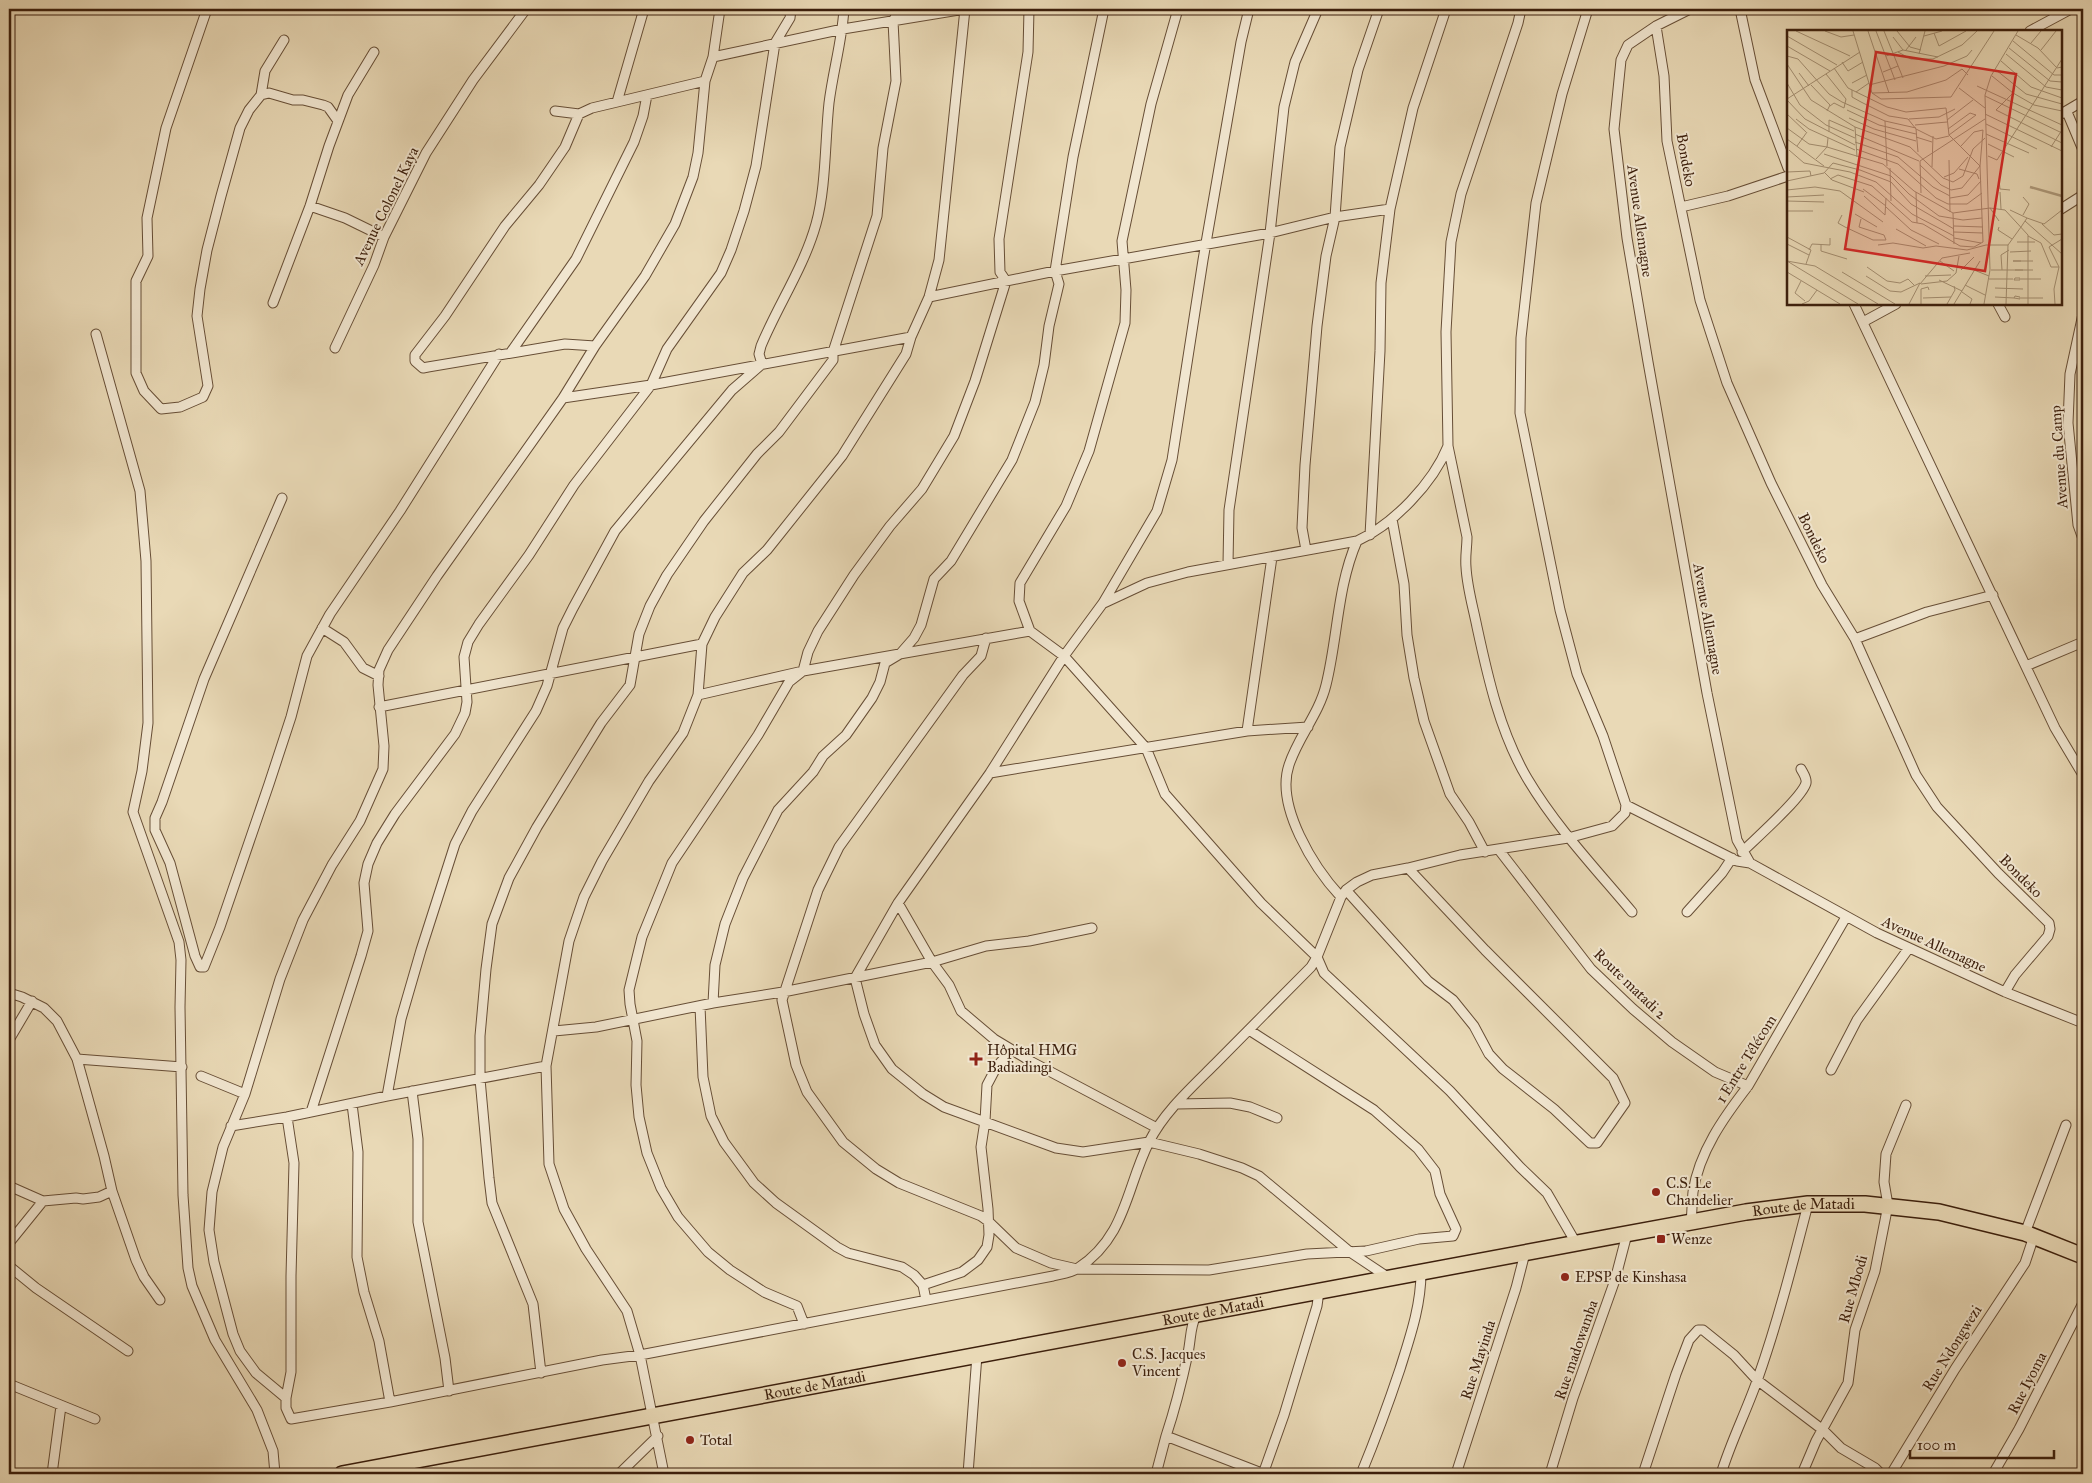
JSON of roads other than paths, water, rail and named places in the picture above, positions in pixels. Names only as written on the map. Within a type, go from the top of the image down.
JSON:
[{"type":"highway","name":"Route de Matadi","points":[[342,1474],[1576,1243],[1746,1212],[1808,1204],[1888,1205],[1939,1212],[2029,1235],[2083,1256]]},
{"type":"street","points":[[207,9],[166,128],[147,218],[148,256],[136,281],[136,373],[144,391],[161,409],[180,407],[203,397],[208,386],[197,316],[207,250],[240,128],[249,110],[261,95],[265,71],[284,40]]},
{"type":"street","name":"Avenue Colonel Kaya","points":[[335,348],[374,265],[384,237],[426,153],[473,80],[526,9]]},
{"type":"street","points":[[617,102],[644,9]]},
{"type":"street","points":[[286,1398],[256,1373],[240,1351],[233,1334],[214,1262],[209,1230],[212,1192],[223,1147],[245,1094],[280,979],[303,920],[332,865],[360,821],[383,769],[384,746],[379,707],[379,676],[388,650],[437,576],[563,398],[595,346],[645,276],[675,224],[693,176],[698,153],[705,82],[713,57],[720,9]]},
{"type":"street","points":[[311,1112],[368,930],[364,882],[368,864],[377,843],[395,814],[455,734],[465,713],[467,689],[464,657],[468,642],[529,555],[574,485],[651,385],[667,350],[720,273],[731,250],[744,211],[756,166],[776,43],[790,18],[791,9]]},
{"type":"street","points":[[762,364],[761,346],[801,264],[816,224],[830,101],[843,29],[844,9]]},
{"type":"street","points":[[541,1373],[532,1304],[492,1203],[480,1079],[480,1036],[492,924],[509,878],[575,765],[601,724],[630,684],[639,634],[650,606],[667,575],[704,521],[757,454],[779,432],[833,360],[877,216],[883,148],[896,81],[893,21],[900,9]]},
{"type":"street","points":[[664,1474],[658,1436],[628,1311],[586,1249],[564,1209],[549,1164],[546,1066],[554,1031],[569,941],[584,897],[602,861],[649,781],[683,733],[698,695],[702,644],[715,617],[743,573],[767,550],[842,456],[906,354],[911,337],[929,297],[939,260],[965,9],[843,29],[713,57]]},
{"type":"street","points":[[1006,281],[1000,272],[999,240],[1028,52],[1029,9]]},
{"type":"street","points":[[713,1003],[716,965],[725,924],[743,878],[778,810],[813,772],[823,756],[846,735],[872,698],[880,682],[885,663],[900,654],[914,638],[921,625],[934,580],[951,562],[1016,452],[1035,402],[1044,365],[1049,326],[1058,284],[1056,271],[1073,157],[1104,9]]},
{"type":"street","points":[[1178,9],[1151,104],[1122,241],[1126,290],[1125,323],[1089,451],[1066,506],[1020,583],[1019,601],[1030,631],[1064,656],[1146,748],[1165,794],[1261,904],[1317,957],[1324,973],[1450,1091],[1520,1167],[1548,1193],[1576,1243]]},
{"type":"street","points":[[1249,9],[1241,42],[1172,460],[1157,511],[1103,603],[1064,656],[990,774],[898,903],[856,978],[864,1014],[875,1045],[892,1069],[923,1094],[944,1107],[1069,1151],[1083,1152],[1149,1142],[1199,1154],[1242,1168],[1259,1176],[1350,1252],[1389,1278]]},
{"type":"street","points":[[1228,564],[1229,510],[1270,233],[1284,108],[1295,62],[1318,9]]},
{"type":"street","points":[[1306,550],[1302,528],[1302,506],[1317,326],[1326,256],[1335,218],[1340,147],[1358,70],[1379,9]]},
{"type":"street","points":[[1370,535],[1380,351],[1381,283],[1390,208],[1413,108],[1446,9]]},
{"type":"street","points":[[1521,9],[1461,194],[1451,242],[1446,332],[1448,446],[1467,537],[1465,550],[1466,568],[1494,697],[1516,758],[1541,800],[1568,838],[1579,848],[1632,912]]},
{"type":"street","points":[[287,1117],[294,1163],[291,1372],[286,1398],[286,1408],[291,1419],[390,1402],[602,1360],[640,1355],[1053,1276],[1077,1269],[1098,1251],[1112,1234],[1123,1213],[1149,1142],[1157,1128],[1177,1104],[1311,967],[1344,894],[1357,882],[1372,875],[1460,856],[1568,838],[1612,826],[1625,813],[1626,805],[1603,736],[1577,674],[1562,619],[1520,413],[1521,338],[1536,203],[1562,94],[1588,9]]},
{"type":"street","name":"Avenue Allemagne","points":[[1690,9],[1656,26],[1628,45],[1621,60],[1614,129],[1627,238],[1689,598],[1735,831],[1742,852],[1750,863],[1909,948],[2005,992],[2083,1023]]},
{"type":"street","points":[[1740,9],[1754,80],[1787,165]]},
{"type":"street","points":[[2032,30],[2071,9]]},
{"type":"street","name":"Bondeko","points":[[1656,26],[1664,76],[1667,141],[1700,300],[1727,383],[1771,483],[1822,584],[1855,639],[1912,766],[1937,807],[1998,873],[2049,923],[2048,936],[2015,975],[2005,992]]},
{"type":"street","points":[[273,303],[310,206],[348,95],[374,52]]},
{"type":"street","points":[[555,111],[579,114],[592,108],[705,82]]},
{"type":"street","points":[[261,95],[269,93],[293,100],[312,101],[328,108],[338,121]]},
{"type":"street","points":[[511,352],[548,302],[581,251],[634,142],[643,116],[647,95]]},
{"type":"street","points":[[2083,101],[2064,113],[2083,150]]},
{"type":"street","points":[[579,114],[565,147],[539,185],[505,226],[446,316],[415,355],[415,361],[423,368],[565,344],[595,346]]},
{"type":"street","points":[[1681,207],[1728,196],[1787,176]]},
{"type":"street","points":[[2062,208],[2083,195]]},
{"type":"street","points":[[310,206],[345,218],[384,237]]},
{"type":"street","points":[[929,297],[1123,258],[1270,233],[1390,208]]},
{"type":"street","points":[[804,1324],[797,1306],[764,1292],[730,1270],[708,1252],[678,1217],[661,1188],[647,1152],[639,1117],[636,1085],[637,1041],[632,1019],[630,990],[642,937],[672,863],[758,735],[789,682],[803,671],[808,652],[818,631],[854,574],[890,526],[922,488],[954,436],[976,380],[1006,281]]},
{"type":"street","points":[[1854,305],[2055,728],[2083,775]]},
{"type":"street","points":[[1863,322],[1894,305]]},
{"type":"street","points":[[1998,305],[2004,317]]},
{"type":"street","name":"Avenue du Camp","points":[[2083,314],[2070,374],[2068,423],[2078,525],[2083,539]]},
{"type":"street","points":[[96,334],[140,490],[146,561],[148,723],[142,771],[133,812],[178,942],[181,960],[183,1196],[185,1237],[192,1286],[215,1340],[256,1410],[273,1451],[275,1474]]},
{"type":"street","points":[[563,398],[651,385],[911,337]]},
{"type":"street","points":[[282,498],[204,678],[155,818],[155,830],[170,863],[195,956],[200,967],[204,967],[220,927],[290,716],[307,656],[322,628],[499,354]]},
{"type":"street","points":[[387,1096],[401,1019],[455,844],[472,811],[536,711],[547,686],[563,628],[591,572],[615,531],[732,390],[762,364]]},
{"type":"street","points":[[1103,603],[1147,583],[1228,564],[1357,541],[1370,535],[1392,519],[1429,481],[1441,463],[1448,446]]},
{"type":"street","points":[[1392,519],[1404,584],[1407,635],[1424,721],[1450,794],[1469,822],[1485,852]]},
{"type":"street","points":[[1357,541],[1343,581],[1326,687],[1288,766],[1287,790],[1290,814],[1299,836],[1328,882],[1344,894],[1428,981],[1453,1000],[1474,1026],[1489,1054],[1503,1069],[1554,1109],[1590,1143],[1597,1143],[1625,1103],[1613,1078],[1485,950],[1408,868]]},
{"type":"street","points":[[1247,732],[1272,557]]},
{"type":"street","points":[[1855,639],[1927,612],[1993,595]]},
{"type":"street","points":[[322,628],[344,642],[363,668],[379,676]]},
{"type":"street","points":[[698,695],[803,671],[1030,631]]},
{"type":"street","points":[[986,638],[981,656],[958,682],[839,847],[818,890],[782,1000],[796,1065],[807,1092],[843,1142],[876,1170],[900,1183],[988,1221],[1016,1248],[1051,1263],[1077,1269],[1209,1270],[1307,1254],[1375,1250],[1419,1239],[1453,1236],[1456,1229],[1440,1194],[1438,1178],[1435,1171],[1418,1149],[1374,1110],[1249,1030]]},
{"type":"street","points":[[2026,666],[2083,642]]},
{"type":"street","points":[[379,707],[702,644]]},
{"type":"street","points":[[990,774],[1247,732],[1308,727]]},
{"type":"street","points":[[1742,852],[1785,810],[1805,786],[1806,778],[1801,769]]},
{"type":"street","points":[[1626,805],[1732,858],[1750,863]]},
{"type":"street","name":"Route matadi 2","points":[[1499,850],[1591,969],[1633,1009],[1672,1042],[1715,1072],[1748,1086]]},
{"type":"street","points":[[1687,912],[1722,873],[1732,858]]},
{"type":"street","points":[[898,903],[932,962],[949,985],[961,1011],[994,1039],[1012,1050],[1157,1128]]},
{"type":"street","name":"1 Entre Télécom","points":[[1691,1223],[1693,1191],[1708,1147],[1731,1109],[1748,1086],[1846,916]]},
{"type":"street","points":[[554,1031],[596,1028],[713,1003],[856,978],[932,962],[986,946],[1029,941],[1092,928]]},
{"type":"street","points":[[1831,1070],[1857,1020],[1909,948]]},
{"type":"street","points":[[9,993],[32,1001],[44,1008],[57,1021],[77,1059],[112,1191],[136,1260],[144,1278],[160,1300]]},
{"type":"street","points":[[9,1040],[32,1001]]},
{"type":"street","points":[[700,1006],[703,1077],[712,1116],[724,1142],[754,1183],[776,1202],[837,1247],[848,1253],[902,1267],[914,1275],[923,1285],[926,1300]]},
{"type":"street","points":[[923,1285],[962,1272],[978,1260],[987,1247],[989,1235],[981,1147],[986,1122],[987,1085],[998,1066],[1012,1050]]},
{"type":"street","points":[[77,1059],[182,1068]]},
{"type":"street","points":[[231,1126],[287,1117],[546,1066]]},
{"type":"street","points":[[201,1076],[245,1094]]},
{"type":"street","points":[[412,1091],[418,1138],[418,1222],[445,1358],[449,1390]]},
{"type":"street","points":[[1177,1104],[1230,1103],[1250,1107],[1277,1118]]},
{"type":"street","points":[[352,1104],[358,1152],[357,1257],[364,1292],[379,1341],[390,1402]]},
{"type":"street","name":"Rue Mbodi","points":[[1802,1474],[1816,1442],[1848,1383],[1855,1330],[1875,1271],[1888,1205],[1884,1182],[1886,1154],[1906,1105]]},
{"type":"street","name":"Rue Ndongwezi","points":[[1891,1474],[1955,1369],[2025,1264],[2029,1235],[2066,1125]]},
{"type":"street","points":[[9,1186],[43,1201],[99,1197],[112,1191]]},
{"type":"street","points":[[9,1243],[43,1201]]},
{"type":"street","points":[[1721,1474],[1728,1450],[1758,1380],[1778,1320],[1808,1204]]},
{"type":"street","name":"Rue madowamba","points":[[1550,1474],[1573,1398],[1615,1280],[1627,1234]]},
{"type":"street","name":"Rue Mayinda","points":[[1456,1474],[1516,1288],[1525,1253]]},
{"type":"street","points":[[9,1266],[36,1288],[128,1351]]},
{"type":"street","points":[[1361,1474],[1383,1419],[1412,1332],[1421,1294],[1421,1272]]},
{"type":"street","points":[[1166,1436],[1263,1474],[1284,1415],[1317,1306],[1319,1291]]},
{"type":"street","name":"Rue Iyoma","points":[[1993,1474],[2019,1429],[2083,1303]]},
{"type":"street","points":[[1156,1474],[1184,1370],[1190,1344],[1191,1328],[1196,1314]]},
{"type":"street","points":[[1643,1474],[1676,1374],[1689,1340],[1698,1330],[1703,1330],[1734,1355],[1758,1380],[1823,1430],[1841,1448],[1881,1474]]},
{"type":"street","points":[[968,1474],[977,1355]]},
{"type":"street","points":[[9,1384],[95,1419]]},
{"type":"street","points":[[52,1474],[61,1406]]},
{"type":"street","points":[[619,1474],[658,1436]]},
{"type":"place","name":"Hôpital HMG Badiadingi","points":[[976,1059]]},
{"type":"place","name":"C.S. Le Chandelier","points":[[1656,1192]]},
{"type":"place","name":"Wenze","points":[[1661,1239]]},
{"type":"place","name":"EPSP de Kinshasa","points":[[1565,1277]]},
{"type":"place","name":"C.S. Jacques Vincent","points":[[1122,1363]]},
{"type":"place","name":"Total","points":[[690,1440]]}]
